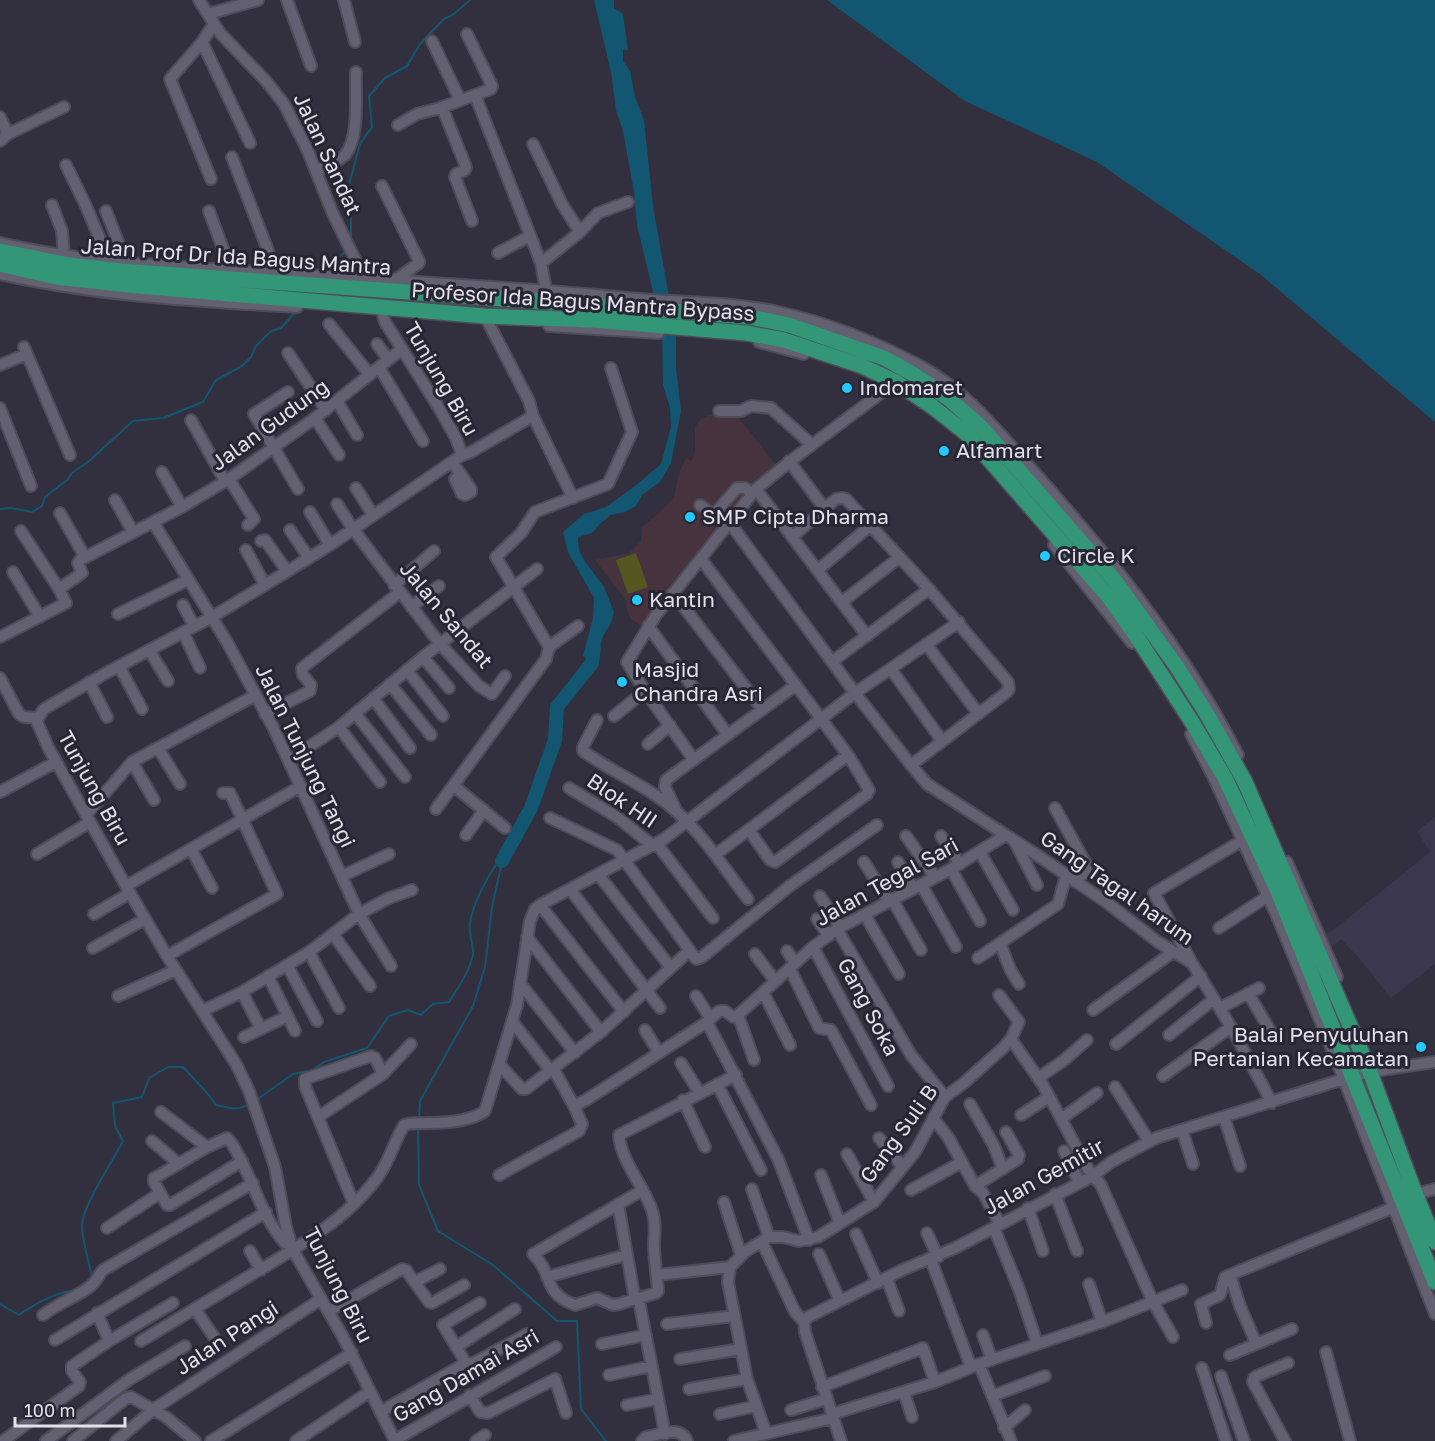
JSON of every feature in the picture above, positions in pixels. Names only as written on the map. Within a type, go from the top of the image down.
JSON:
[{"type":"highway","name":"Jalan Prof Dr Ida Bagus Mantra","points":[[0,251],[69,266],[122,272],[297,303],[381,311]]},
{"type":"highway","name":"Jalan Prof Dr Ida Bagus Mantra","points":[[0,264],[56,277],[122,272],[324,281],[560,297],[594,313],[647,304]]},
{"type":"highway","name":"Profesor Ida Bagus Mantra Bypass","points":[[647,304],[750,317],[831,333],[914,374],[948,398],[981,427],[1108,596],[1192,722],[1277,889],[1348,1078],[1435,1282]]},
{"type":"highway","name":"Profesor Ida Bagus Mantra Bypass","points":[[381,311],[504,317],[594,313],[649,328],[746,333],[784,340],[862,366],[896,382],[967,434],[1036,499],[1116,582],[1177,667],[1214,725],[1245,782],[1373,1072],[1413,1188],[1435,1242]]},
{"type":"street","name":"Jalan Sandat","points":[[199,0],[230,45],[280,98],[303,139],[355,259],[361,279]]},
{"type":"street","points":[[211,179],[170,79],[202,42],[211,19],[258,0]]},
{"type":"street","points":[[287,0],[311,66]]},
{"type":"street","points":[[344,0],[355,42]]},
{"type":"street","points":[[398,125],[417,114],[491,89],[492,86],[467,34]]},
{"type":"street","points":[[432,41],[460,100]]},
{"type":"street","points":[[202,42],[250,143]]},
{"type":"street","points":[[316,171],[345,154],[351,142],[355,128],[356,72]]},
{"type":"street","points":[[474,95],[541,262],[546,290]]},
{"type":"street","points":[[0,117],[4,137],[64,107]]},
{"type":"street","points":[[442,107],[466,167],[455,177],[472,221]]},
{"type":"street","points":[[533,144],[562,204],[580,232]]},
{"type":"street","points":[[232,157],[275,273]]},
{"type":"street","points":[[66,165],[109,261],[122,272],[231,270],[275,273],[305,280]]},
{"type":"street","points":[[382,186],[419,261],[412,270],[393,282]]},
{"type":"street","points":[[541,262],[580,232],[598,213],[628,202]]},
{"type":"street","points":[[52,206],[62,231],[64,255]]},
{"type":"street","points":[[106,211],[122,272]]},
{"type":"street","points":[[209,211],[231,270]]},
{"type":"street","points":[[498,253],[530,236]]},
{"type":"street","points":[[0,243],[109,261]]},
{"type":"street","points":[[0,274],[51,286],[142,297],[297,303]]},
{"type":"street","points":[[324,281],[361,279],[546,290],[560,297],[647,304]]},
{"type":"street","points":[[381,311],[488,322],[649,328]]},
{"type":"street","name":"Tunjung Biru","points":[[381,311],[456,438],[462,455],[287,572],[212,617],[89,682],[44,709],[38,718],[39,730],[128,890],[236,1064],[249,1091],[275,1167],[292,1247],[352,1353],[369,1392],[395,1441]]},
{"type":"street","points":[[488,322],[529,401],[533,416],[573,498]]},
{"type":"street","points":[[329,324],[370,375]]},
{"type":"street","points":[[687,331],[765,344],[848,368],[889,387],[924,406],[1036,499]]},
{"type":"street","points":[[377,344],[388,359]]},
{"type":"street","name":"Jalan Gudung","points":[[85,557],[182,507],[227,480],[326,410],[402,349]]},
{"type":"street","points":[[0,365],[26,351],[70,455]]},
{"type":"street","points":[[288,353],[326,410]]},
{"type":"street","points":[[379,367],[423,441]]},
{"type":"street","points":[[549,647],[496,560],[497,554],[521,534],[535,512],[610,481],[632,435],[632,427],[611,368]]},
{"type":"street","points":[[694,760],[627,662],[648,626],[754,492],[789,461],[889,387]]},
{"type":"street","points":[[288,392],[254,414],[298,489]]},
{"type":"street","points":[[337,401],[357,435]]},
{"type":"street","points":[[719,411],[741,411],[751,406],[771,408],[811,444]]},
{"type":"street","points":[[0,408],[32,486]]},
{"type":"street","points":[[462,455],[533,416]]},
{"type":"street","points":[[315,418],[339,455]]},
{"type":"street","points":[[191,420],[227,480],[254,519],[248,525]]},
{"type":"street","points":[[789,461],[825,509]]},
{"type":"street","points":[[452,462],[461,474]]},
{"type":"street","points":[[162,472],[182,507]]},
{"type":"street","points":[[356,488],[373,515]]},
{"type":"street","points":[[716,516],[716,512],[737,488],[745,488],[754,492],[818,570],[867,636]]},
{"type":"street","points":[[792,537],[836,499],[846,499],[930,589],[1008,682],[1007,692],[942,741],[914,770]]},
{"type":"street","points":[[115,500],[133,532]]},
{"type":"street","name":"Jalan Sandat","points":[[337,504],[353,529],[440,645],[490,694],[494,693],[505,676]]},
{"type":"street","name":"Gang Tagal harum","points":[[700,505],[721,522],[729,524],[855,693],[927,784],[1010,837],[1192,963],[1231,1027],[1272,1102]]},
{"type":"street","points":[[310,512],[330,545]]},
{"type":"street","points":[[59,589],[82,573],[78,563],[85,557],[60,513]]},
{"type":"street","points":[[153,522],[212,617]]},
{"type":"street","points":[[818,570],[871,525]]},
{"type":"street","points":[[290,530],[309,558]]},
{"type":"street","points":[[0,637],[66,603],[21,531]]},
{"type":"street","points":[[261,541],[265,540],[287,572]]},
{"type":"street","points":[[246,550],[266,585]]},
{"type":"street","points":[[265,714],[310,691],[311,685],[303,675],[302,668],[397,588],[434,551]]},
{"type":"street","points":[[842,602],[900,557]]},
{"type":"street","points":[[700,559],[848,755],[868,786],[869,792],[775,862],[770,860],[749,830]]},
{"type":"street","points":[[289,760],[339,727],[423,657],[537,569]]},
{"type":"street","points":[[13,572],[40,617]]},
{"type":"street","points":[[118,614],[188,579]]},
{"type":"street","points":[[411,607],[439,586]]},
{"type":"street","points":[[833,661],[930,589]]},
{"type":"street","points":[[673,593],[762,709]]},
{"type":"street","points":[[183,605],[194,626]]},
{"type":"street","name":"Jalan Tunjung Tangi","points":[[212,617],[289,760],[359,914],[391,966]]},
{"type":"street","points":[[689,951],[601,1032],[524,1089],[499,1064],[512,1021],[532,914],[540,905],[655,845],[855,693],[959,622]]},
{"type":"street","points":[[436,809],[546,659],[549,647],[578,626]]},
{"type":"street","points":[[648,626],[728,735]]},
{"type":"street","points":[[183,632],[200,668]]},
{"type":"street","points":[[926,645],[978,713]]},
{"type":"street","points":[[149,650],[168,681]]},
{"type":"street","points":[[423,657],[449,688]]},
{"type":"street","points":[[119,666],[142,709]]},
{"type":"street","points":[[891,669],[942,741]]},
{"type":"street","points":[[407,670],[443,716]]},
{"type":"street","points":[[0,678],[19,714],[24,717],[38,718]]},
{"type":"street","points":[[89,682],[107,717]]},
{"type":"street","points":[[390,684],[431,735]]},
{"type":"street","points":[[677,812],[664,783],[796,685]]},
{"type":"street","points":[[614,716],[645,691]]},
{"type":"street","points":[[37,854],[88,818],[132,762],[254,696]]},
{"type":"street","points":[[373,698],[410,748]]},
{"type":"street","points":[[355,713],[405,777]]},
{"type":"street","points":[[597,720],[583,751],[648,791],[677,812],[715,855],[748,899]]},
{"type":"street","points":[[648,744],[670,725]]},
{"type":"street","points":[[339,727],[380,782]]},
{"type":"street","points":[[158,748],[180,784]]},
{"type":"street","points":[[715,855],[848,755]]},
{"type":"street","points":[[0,792],[56,762]]},
{"type":"street","points":[[132,762],[154,800]]},
{"type":"street","points":[[94,914],[191,849],[301,786]]},
{"type":"street","points":[[453,786],[505,828]]},
{"type":"street","name":"Blok HII","points":[[569,788],[617,817],[655,845],[714,918]]},
{"type":"street","points":[[167,956],[277,894],[230,793],[224,793]]},
{"type":"street","points":[[1233,805],[1243,840],[1348,1078],[1392,1208],[1435,1314]]},
{"type":"street","points":[[978,958],[1058,904],[1071,879],[1086,871],[1086,864],[1055,808]]},
{"type":"street","points":[[466,835],[484,810]]},
{"type":"street","points":[[550,818],[617,850],[695,959],[699,959],[791,885],[877,825]]},
{"type":"street","points":[[906,836],[935,877]]},
{"type":"street","points":[[941,836],[980,921]]},
{"type":"street","points":[[1010,837],[1037,885]]},
{"type":"street","name":"Jalan Tegal Sari","points":[[738,1015],[813,947],[835,931],[1010,837]]},
{"type":"street","points":[[1192,963],[1154,893],[1243,840]]},
{"type":"street","points":[[191,849],[212,888]]},
{"type":"street","points":[[980,852],[1013,910]]},
{"type":"street","points":[[342,876],[389,854]]},
{"type":"street","points":[[864,862],[891,900],[921,950]]},
{"type":"street","points":[[898,862],[917,886],[956,947]]},
{"type":"street","points":[[597,874],[671,968]]},
{"type":"street","points":[[570,889],[660,1008]]},
{"type":"street","points":[[202,1011],[242,992],[309,952],[359,914],[389,898],[412,890]]},
{"type":"street","points":[[820,896],[835,931],[911,1055],[945,1097]]},
{"type":"street","points":[[1219,928],[1268,896]]},
{"type":"street","points":[[540,905],[624,1012]]},
{"type":"street","points":[[865,915],[899,974]]},
{"type":"street","points":[[93,948],[145,919]]},
{"type":"street","points":[[817,919],[835,931]]},
{"type":"street","points":[[333,934],[370,986]]},
{"type":"street","points":[[527,937],[601,1032]]},
{"type":"street","points":[[1093,1010],[1169,949],[1178,937]]},
{"type":"street","points":[[1000,943],[1010,969],[1019,984]]},
{"type":"street","name":"Gang Soka","points":[[813,947],[888,1086]]},
{"type":"street","points":[[787,951],[819,1028],[831,1030],[871,1105]]},
{"type":"street","points":[[309,952],[339,1008]]},
{"type":"street","points":[[754,954],[775,981]]},
{"type":"street","points":[[287,965],[317,1021]]},
{"type":"street","points":[[118,996],[176,970]]},
{"type":"street","points":[[268,976],[295,1031]]},
{"type":"street","points":[[1116,1044],[1201,976]]},
{"type":"street","points":[[520,983],[575,1053]]},
{"type":"street","points":[[1169,1035],[1217,1004],[1259,987]]},
{"type":"street","points":[[242,992],[261,1029]]},
{"type":"street","points":[[763,992],[790,1045]]},
{"type":"street","points":[[1248,993],[1271,1032]]},
{"type":"street","points":[[999,995],[1018,1022],[1011,1039],[1038,1078],[1101,1185],[1154,1302],[1173,1337]]},
{"type":"street","points":[[696,996],[778,1159],[809,1240],[799,1241],[783,1237],[766,1240],[741,1255],[730,1267],[728,1282],[747,1379],[766,1433]]},
{"type":"street","points":[[574,1106],[723,1010],[733,1017],[738,1015],[754,1060]]},
{"type":"street","points":[[244,1037],[288,1016]]},
{"type":"street","points":[[499,1175],[579,1131],[582,1124],[574,1106],[551,1069],[512,1021]]},
{"type":"street","points":[[1163,1076],[1231,1027]]},
{"type":"street","points":[[645,1030],[659,1053]]},
{"type":"street","name":"Gang Suli B","points":[[809,1240],[818,1237],[874,1202],[915,1152],[945,1097],[965,1082],[1011,1039]]},
{"type":"street","points":[[1038,1078],[1066,1059],[1088,1040]]},
{"type":"street","points":[[318,1117],[383,1074],[411,1044]]},
{"type":"street","points":[[354,1204],[305,1086],[307,1078],[371,1056],[375,1058],[383,1074]]},
{"type":"street","name":"Jalan Gemitir","points":[[804,1322],[808,1317],[900,1271],[934,1258],[997,1226],[1079,1182],[1091,1170],[1149,1141],[1348,1078],[1435,1062]]},
{"type":"street","points":[[681,1063],[699,1092]]},
{"type":"street","name":"Jalan Pangi","points":[[141,1341],[261,1270],[292,1247],[328,1225],[354,1204],[377,1178],[393,1153],[404,1125],[430,1124],[477,1116],[485,1111],[499,1064]]},
{"type":"street","points":[[1373,1072],[1435,1223]]},
{"type":"street","points":[[641,1191],[533,1254],[541,1263],[554,1293],[575,1305],[597,1298],[613,1305],[637,1303],[656,1293],[654,1243],[656,1227],[650,1204],[641,1191],[619,1141],[619,1135],[683,1100],[736,1075]]},
{"type":"street","points":[[717,1084],[761,1170]]},
{"type":"street","points":[[1115,1087],[1149,1141]]},
{"type":"street","points":[[1061,1119],[1097,1093]]},
{"type":"street","points":[[1021,1115],[1049,1098]]},
{"type":"street","points":[[683,1100],[705,1147]]},
{"type":"street","points":[[970,1104],[994,1146],[1003,1169]]},
{"type":"street","points":[[161,1112],[207,1147]]},
{"type":"street","points":[[1224,1117],[1240,1166]]},
{"type":"street","points":[[933,1118],[948,1137],[975,1186],[983,1193],[997,1226],[1036,1343]]},
{"type":"street","points":[[1182,1130],[1192,1164]]},
{"type":"street","points":[[975,1186],[1019,1157],[1006,1132]]},
{"type":"street","points":[[242,1161],[170,1205],[167,1205],[154,1178],[227,1138],[242,1161],[282,1240],[292,1247]]},
{"type":"street","points":[[879,1138],[903,1167]]},
{"type":"street","points":[[152,1142],[179,1164]]},
{"type":"street","points":[[1064,1151],[1079,1182]]},
{"type":"street","points":[[847,1154],[874,1202]]},
{"type":"street","points":[[911,1190],[962,1162]]},
{"type":"street","points":[[821,1175],[840,1222]]},
{"type":"street","points":[[43,1315],[88,1289],[97,1282],[103,1270],[253,1183]]},
{"type":"street","points":[[753,1189],[766,1240],[795,1312],[804,1322],[804,1332],[841,1441]]},
{"type":"street","points":[[1423,1192],[1435,1189]]},
{"type":"street","points":[[107,1228],[160,1193]]},
{"type":"street","points":[[1055,1194],[1077,1251]]},
{"type":"street","points":[[724,1202],[741,1255]]},
{"type":"street","points":[[618,1204],[626,1255],[646,1335],[664,1434]]},
{"type":"street","points":[[1028,1208],[1043,1251]]},
{"type":"street","points":[[1206,1323],[1201,1304],[1220,1294],[1225,1277],[1392,1208]]},
{"type":"street","points":[[55,1340],[266,1212]]},
{"type":"street","points":[[927,1233],[934,1258],[975,1366],[992,1396],[1011,1441]]},
{"type":"street","points":[[856,1234],[899,1311]]},
{"type":"street","points":[[250,1251],[261,1270]]},
{"type":"street","points":[[819,1254],[840,1301]]},
{"type":"street","points":[[547,1277],[626,1255]]},
{"type":"street","points":[[657,1275],[730,1267]]},
{"type":"street","points":[[329,1311],[402,1269],[406,1270],[432,1303],[464,1285]]},
{"type":"street","points":[[415,1282],[440,1269]]},
{"type":"street","points":[[1230,1275],[1256,1343]]},
{"type":"street","points":[[1089,1284],[1102,1322]]},
{"type":"street","points":[[734,1441],[833,1416],[935,1382],[1036,1343],[1102,1322],[1182,1290]]},
{"type":"street","name":"Jalan Pangi","points":[[116,1441],[154,1409],[321,1299]]},
{"type":"street","points":[[3,1441],[80,1386],[80,1382],[72,1371],[72,1366],[173,1303]]},
{"type":"street","points":[[466,1363],[444,1325],[480,1303]]},
{"type":"street","points":[[195,1309],[214,1337]]},
{"type":"street","points":[[456,1347],[515,1309]]},
{"type":"street","points":[[97,1313],[109,1341]]},
{"type":"street","points":[[668,1324],[734,1316]]},
{"type":"street","points":[[1230,1355],[1292,1329]]},
{"type":"street","points":[[380,1412],[466,1363],[474,1363],[527,1334]]},
{"type":"street","points":[[602,1344],[646,1335]]},
{"type":"street","points":[[983,1335],[992,1360]]},
{"type":"street","points":[[46,1441],[130,1379],[185,1346]]},
{"type":"street","name":"Gang Damai Asri","points":[[395,1441],[470,1395],[556,1347]]},
{"type":"street","points":[[822,1387],[923,1348],[935,1382]]},
{"type":"street","points":[[680,1359],[741,1349]]},
{"type":"street","points":[[1326,1352],[1350,1441]]},
{"type":"street","points":[[211,1441],[352,1353]]},
{"type":"street","points":[[1285,1441],[1253,1379],[1288,1363]]},
{"type":"street","points":[[609,1375],[652,1366]]},
{"type":"street","points":[[1202,1368],[1227,1441]]},
{"type":"street","points":[[992,1396],[1045,1376]]},
{"type":"street","points":[[1221,1376],[1244,1441]]},
{"type":"street","points":[[470,1395],[480,1412],[488,1413],[555,1379],[566,1413]]},
{"type":"street","points":[[689,1389],[747,1379]]},
{"type":"street","points":[[296,1441],[369,1392]]},
{"type":"street","points":[[904,1392],[912,1416]]},
{"type":"street","points":[[73,1441],[125,1399],[131,1397],[166,1417],[195,1441]]},
{"type":"street","points":[[627,1405],[658,1399]]},
{"type":"street","points":[[791,1410],[826,1399]]},
{"type":"street","points":[[720,1414],[756,1406]]},
{"type":"street","points":[[1004,1428],[1025,1410]]},
{"type":"street","points":[[642,1441],[646,1437],[678,1431],[684,1434],[687,1441]]},
{"type":"shaded area","name":"SMP Cipta Dharma","points":[[709,415],[738,417],[776,465],[750,487],[641,625],[631,619],[626,600],[595,560],[629,553],[641,541],[642,527],[674,498],[679,473],[686,458],[691,461],[695,451],[695,427],[701,419]]},
{"type":"shaded area","points":[[1435,817],[1435,964],[1391,998],[1341,939],[1329,949],[1321,929],[1328,933],[1332,931],[1430,852],[1417,831]]},
{"type":"green space","points":[[636,553],[648,587],[628,594],[616,560]]},
{"type":"water","points":[[594,0],[614,0],[614,8],[623,14],[628,50],[623,50],[623,61],[630,71],[635,97],[644,120],[653,206],[676,336],[676,368],[681,411],[671,463],[660,482],[642,495],[636,506],[625,512],[611,515],[592,533],[578,537],[579,551],[604,587],[614,612],[611,623],[603,636],[595,665],[583,656],[593,618],[594,598],[568,552],[563,532],[584,514],[606,507],[661,464],[671,427],[670,408],[663,385],[662,329],[637,225],[634,192],[623,131],[616,110],[611,72]]},
{"type":"water","points":[[827,0],[1435,0],[1435,422],[1260,274],[1097,162],[965,101]]},
{"type":"waterway","points":[[351,240],[351,215],[345,200],[360,144],[372,127],[369,96],[385,78],[407,66],[420,44],[444,19],[454,14],[470,0]]},
{"type":"waterway","points":[[320,273],[345,252]]},
{"type":"waterway","points":[[0,509],[11,508],[32,512],[42,506],[45,497],[133,421],[163,418],[203,402],[216,380],[242,366],[251,357],[256,346],[271,331],[281,328],[296,311]]},
{"type":"waterway","points":[[502,861],[531,808],[555,740],[557,707],[592,663],[594,647]]},
{"type":"waterway","points":[[255,1101],[293,1074],[313,1070],[324,1062],[367,1048],[389,1016],[408,1010],[421,1015],[433,1004],[449,1002],[466,974],[473,955],[470,927],[480,892],[497,863],[502,861]]},
{"type":"waterway","points":[[419,1119],[420,1101],[473,1006],[485,967],[492,907],[502,862]]},
{"type":"waterway","points":[[92,1277],[82,1232],[83,1217],[92,1196],[123,1141],[115,1126],[113,1103],[142,1097],[149,1078],[168,1067],[183,1067],[216,1105],[237,1108],[250,1104]]},
{"type":"waterway","points":[[418,1127],[419,1185],[438,1231],[493,1265],[557,1321],[577,1321],[581,1409],[606,1441]]},
{"type":"waterway","points":[[0,1304],[19,1315],[46,1299],[77,1290]]},
{"type":"place","name":"Indomaret","points":[[847,388]]},
{"type":"place","name":"Alfamart","points":[[944,451]]},
{"type":"place","name":"SMP Cipta Dharma","points":[[690,517]]},
{"type":"place","name":"Circle K","points":[[1045,556]]},
{"type":"place","name":"Kantin","points":[[637,600]]},
{"type":"place","name":"Masjid Chandra Asri","points":[[622,682]]},
{"type":"place","name":"Balai Penyuluhan Pertanian Kecamatan","points":[[1421,1047]]}]
